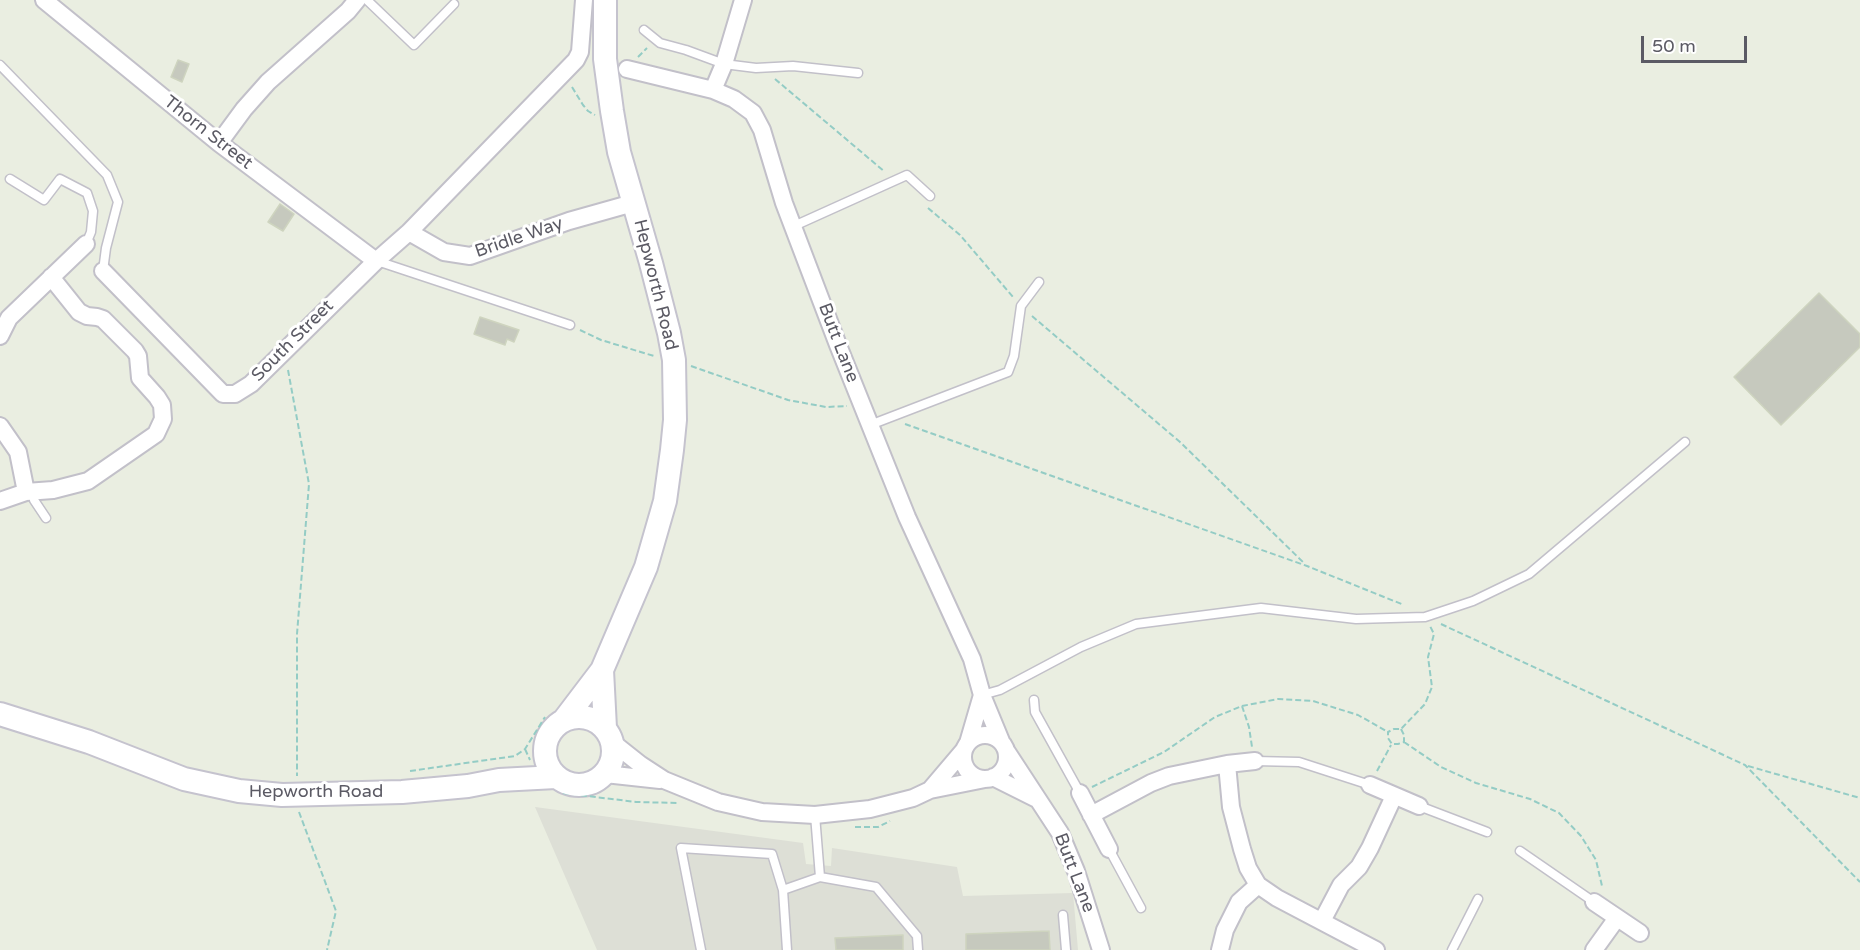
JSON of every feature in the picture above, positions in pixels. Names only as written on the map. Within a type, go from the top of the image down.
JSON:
[{"type":"street","name":"Thorn Street","points":[[44,0],[219,143],[376,261]]},
{"type":"street","points":[[219,143],[244,109],[268,82],[357,0]]},
{"type":"street","name":"South Street","points":[[103,271],[223,394],[235,394],[251,384],[376,261],[409,232],[576,60],[580,52],[584,0]]},
{"type":"street","name":"Hepworth Road","points":[[556,717],[602,670],[646,567],[665,501],[675,420],[664,358],[664,310],[619,152],[607,84],[605,0]]},
{"type":"street","points":[[713,90],[724,64],[743,0]]},
{"type":"street","name":"Butt Lane","points":[[627,69],[713,90],[734,99],[753,112],[762,130],[784,203],[907,517],[972,659],[982,695],[1004,746],[1053,821],[1073,861],[1101,950]]},
{"type":"street","name":"Bridle Way","points":[[409,232],[444,252],[470,256],[569,221],[633,203]]},
{"type":"street","points":[[0,336],[4,316],[86,244]]},
{"type":"street","points":[[0,501],[29,491],[53,490],[88,481],[156,434],[163,419],[162,405],[140,378],[138,356],[135,351],[103,319],[79,312],[51,277]]},
{"type":"street","points":[[0,426],[18,452],[29,491]]},
{"type":"street","name":"Hepworth Road","points":[[602,670],[609,735]]},
{"type":"street","points":[[982,695],[963,758],[970,772],[977,777],[989,778]]},
{"type":"street","name":"Hepworth Road","points":[[0,714],[89,742],[184,779],[239,791],[282,795],[402,792],[537,777],[558,785]]},
{"type":"street","points":[[609,735],[613,759],[605,774],[586,785],[565,783],[558,785],[548,765],[544,750],[556,717],[590,718],[609,735],[641,765],[664,780],[693,793],[762,812],[815,815],[870,809],[913,798],[930,790],[989,778],[1005,767],[1007,759],[1004,746],[994,736],[975,737],[930,790]]},
{"type":"street","name":"Hepworth Road","points":[[499,780],[544,750]]},
{"type":"street","points":[[1091,814],[1169,776],[1227,764],[1255,761]]},
{"type":"street","points":[[1227,764],[1231,807],[1248,868],[1258,885],[1376,950]]},
{"type":"street","points":[[605,774],[664,780]]},
{"type":"street","name":"Butt Lane","points":[[989,778],[1038,800]]},
{"type":"street","points":[[1370,784],[1419,806]]},
{"type":"street","points":[[1080,793],[1109,849]]},
{"type":"street","points":[[1322,921],[1341,885],[1359,867],[1371,848],[1394,796]]},
{"type":"street","points":[[1220,950],[1225,930],[1239,902],[1258,885]]},
{"type":"street","points":[[1594,902],[1640,933]]},
{"type":"street","points":[[1594,950],[1617,918]]},
{"type":"lane","points":[[367,0],[414,45],[454,4]]},
{"type":"lane","points":[[644,30],[660,43],[724,64],[756,68],[793,66],[858,73]]},
{"type":"lane","name":"South Street","points":[[0,65],[108,175],[118,202],[106,248],[103,271]]},
{"type":"lane","points":[[794,226],[907,175],[930,196]]},
{"type":"lane","points":[[10,179],[44,200],[60,179],[87,193],[93,211],[91,232],[86,244]]},
{"type":"lane","points":[[376,261],[570,325]]},
{"type":"lane","points":[[870,425],[1008,372],[1014,356],[1021,306],[1039,282]]},
{"type":"lane","points":[[982,695],[1000,690],[1082,647],[1136,624],[1261,608],[1356,619],[1425,617],[1473,601],[1529,574],[1684,442]]},
{"type":"lane","points":[[29,491],[46,518]]},
{"type":"lane","points":[[1034,700],[1035,712],[1080,793]]},
{"type":"lane","points":[[1255,761],[1299,762],[1370,784]]},
{"type":"lane","points":[[1419,806],[1487,832]]},
{"type":"lane","points":[[815,815],[820,877]]},
{"type":"lane","points":[[701,950],[681,848],[772,854],[783,890],[787,950]]},
{"type":"lane","points":[[1109,849],[1141,908]]},
{"type":"lane","points":[[1520,851],[1594,902]]},
{"type":"lane","points":[[783,890],[820,877],[876,887],[917,936],[918,950]]},
{"type":"lane","points":[[1452,950],[1478,898]]},
{"type":"lane","points":[[1063,915],[1066,950]]},
{"type":"path","points":[[627,69],[647,48]]},
{"type":"path","points":[[774,78],[895,181]]},
{"type":"path","points":[[570,80],[583,105],[595,115]]},
{"type":"path","points":[[928,208],[960,235],[1021,306],[1180,442],[1307,566]]},
{"type":"path","points":[[570,325],[601,340],[664,358],[788,400],[826,407],[853,406],[870,425]]},
{"type":"path","points":[[654,347],[664,358]]},
{"type":"path","points":[[285,349],[309,484],[297,634],[297,782]]},
{"type":"path","points":[[1388,732],[1401,729],[1425,704],[1432,687],[1428,657],[1434,634],[1425,617]]},
{"type":"path","points":[[1080,793],[1164,752],[1215,717],[1242,706],[1278,699],[1313,701],[1358,715],[1388,732]]},
{"type":"path","points":[[1242,706],[1249,727],[1255,761]]},
{"type":"path","points":[[410,771],[515,756],[525,749],[543,719],[556,717]]},
{"type":"path","points":[[1401,729],[1404,742]]},
{"type":"path","points":[[1388,732],[1388,738],[1392,744]]},
{"type":"path","points":[[1392,744],[1404,742]]},
{"type":"path","points":[[1404,742],[1441,767],[1476,783],[1530,799],[1559,813],[1581,836],[1596,860],[1602,886],[1594,902]]},
{"type":"path","points":[[1370,784],[1392,744]]},
{"type":"path","points":[[1745,765],[1860,798]]},
{"type":"path","points":[[558,785],[568,795],[685,804]]},
{"type":"path","points":[[297,807],[336,911],[327,950]]},
{"type":"path","points":[[845,828],[878,827],[899,817]]},
{"type":"shaded area","points":[[535,807],[803,843],[806,864],[831,866],[832,848],[957,867],[963,896],[1073,893],[1078,950],[597,950]]},
{"type":"building","points":[[178,60],[189,64],[182,82],[171,77]]},
{"type":"building","points":[[280,204],[294,214],[283,231],[268,222]]},
{"type":"building","points":[[1819,293],[1860,334],[1860,347],[1781,425],[1734,377]]},
{"type":"building","points":[[480,317],[519,330],[514,342],[507,339],[505,345],[474,334]]},
{"type":"building","points":[[1049,931],[1050,950],[966,950],[966,934]]},
{"type":"building","points":[[903,935],[903,950],[836,950],[835,938]]}]
